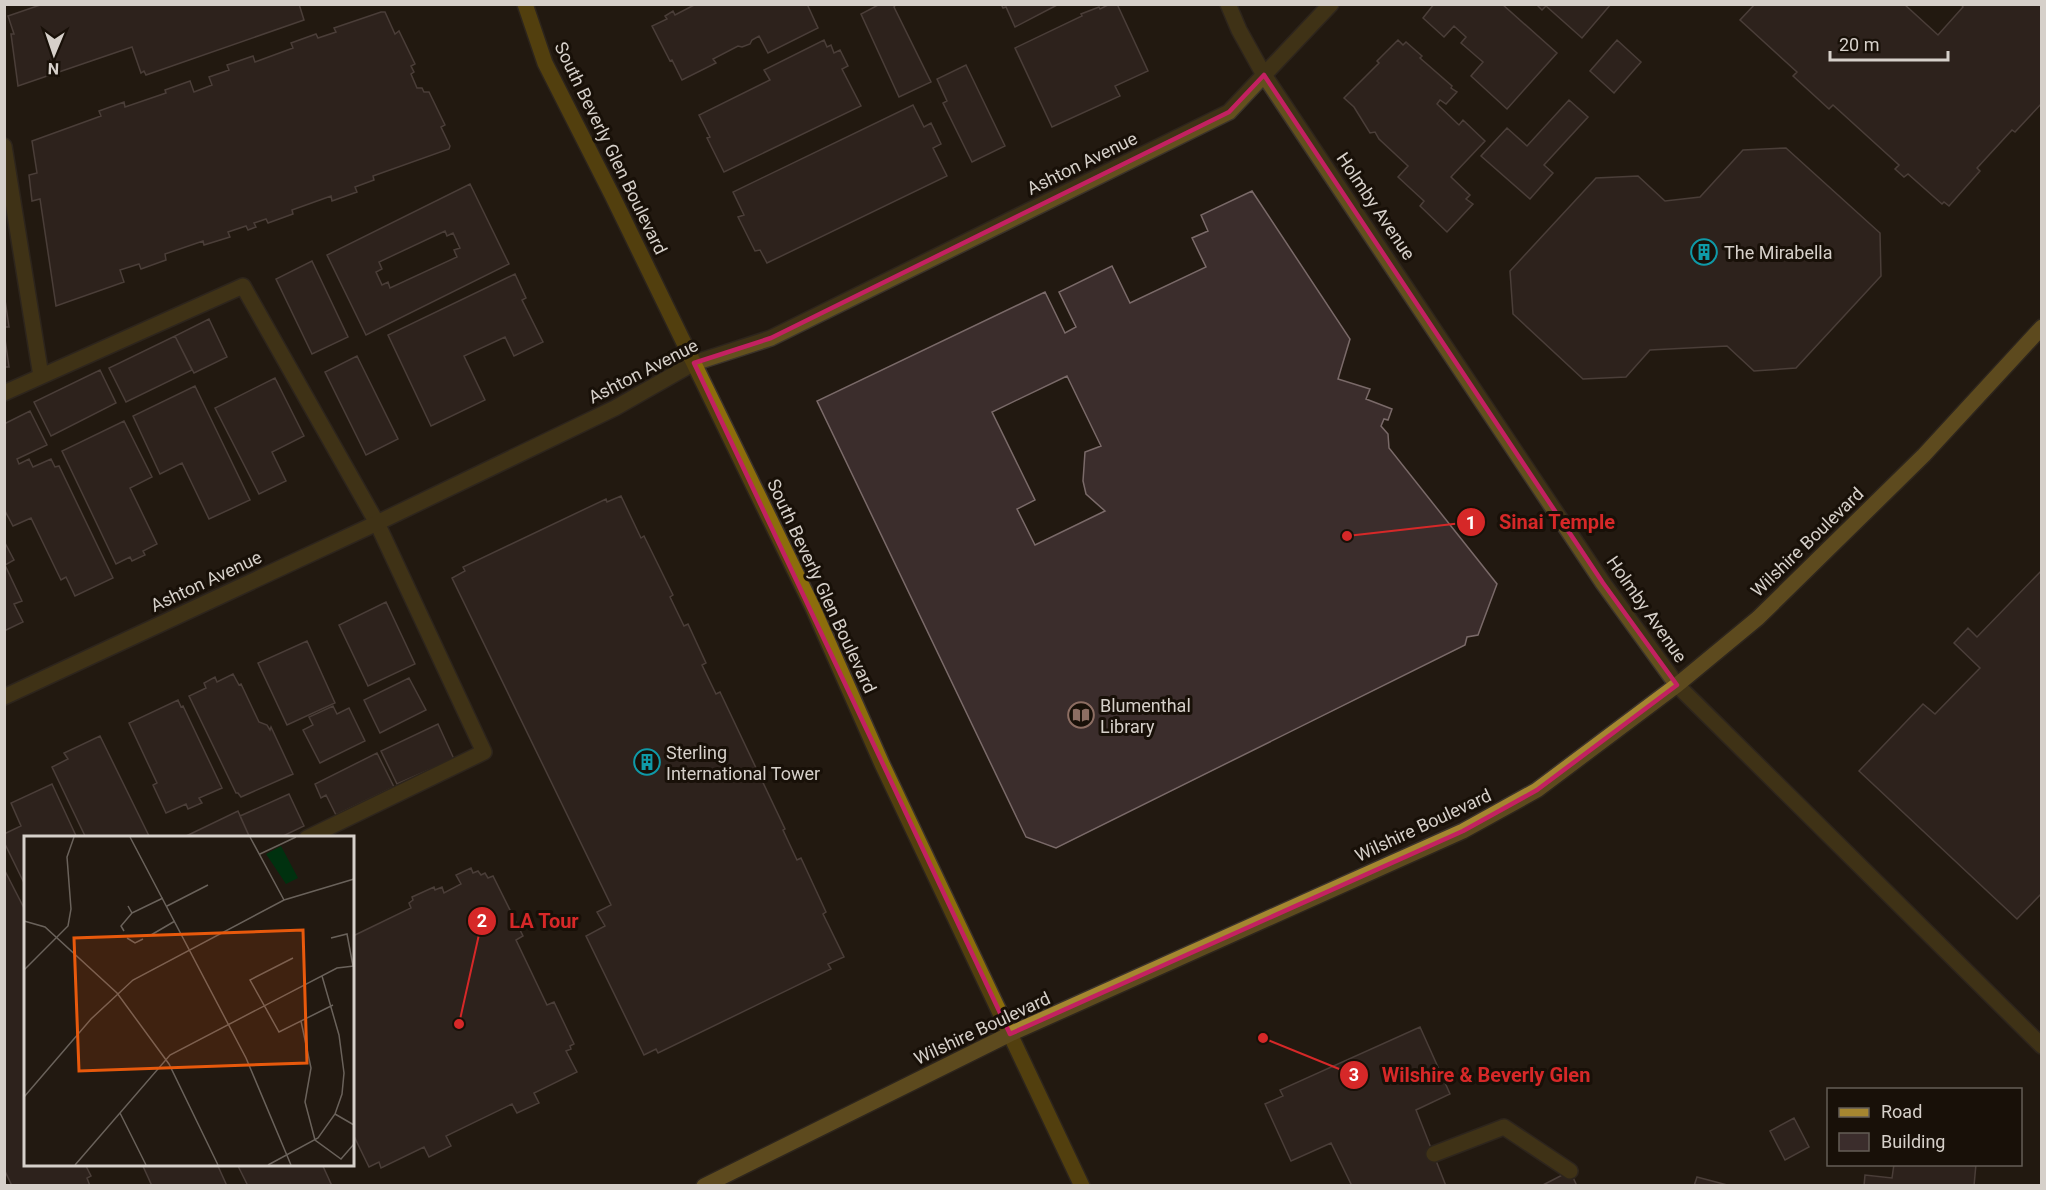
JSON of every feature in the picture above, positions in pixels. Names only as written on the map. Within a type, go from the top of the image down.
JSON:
[{"type":"main road","name":"South Beverly Glen Boulevard","points":[[525,4],[545,63],[813,608],[882,764],[1082,1185]]},
{"type":"main road","name":"Wilshire Boulevard","points":[[704,1185],[1010,1034],[1463,831],[1537,790],[1677,685],[1758,618],[1924,455],[2042,327]]},
{"type":"street","name":"Holmby Avenue","points":[[1228,4],[1239,30],[1264,75],[1604,583],[1677,685],[2042,1046]]},
{"type":"street","name":"Ashton Avenue","points":[[4,697],[615,408],[694,363],[771,338],[1229,112],[1331,4]]},
{"type":"street","points":[[4,146],[42,376]]},
{"type":"street","points":[[4,393],[243,286],[377,522],[484,752],[309,836]]},
{"type":"street","points":[[1434,1154],[1504,1127],[1570,1172]]},
{"type":"highlighted area","points":[[1264,75],[1603,583],[1677,685],[1537,790],[1463,831],[1010,1034],[694,363],[771,338],[1229,112]]},
{"type":"building","points":[[43,4],[299,4],[304,20],[146,75],[144,71],[141,73],[132,47],[18,86],[11,34],[14,34],[8,16]]},
{"type":"building","points":[[696,4],[807,4],[818,28],[768,53],[759,36],[750,44],[738,46],[713,59],[716,63],[682,80],[652,26],[667,19],[665,16],[673,11],[675,15]]},
{"type":"building","points":[[880,4],[896,4],[894,7],[931,82],[899,97],[861,14]]},
{"type":"building","points":[[1001,4],[1059,4],[1015,27],[1006,7],[1003,8]]},
{"type":"building","points":[[1110,4],[1117,4],[1148,71],[1115,86],[1120,96],[1052,127],[1015,48],[1082,16],[1081,14]]},
{"type":"building","points":[[1434,4],[1502,4],[1557,53],[1507,109],[1471,76],[1483,62],[1461,43],[1466,37],[1454,26],[1444,37],[1423,18]]},
{"type":"building","points":[[1536,4],[1611,4],[1582,38],[1546,6],[1542,10]]},
{"type":"building","points":[[1755,4],[1904,4],[1938,35],[1963,7],[1961,4],[2042,4],[2042,103],[2015,132],[2012,130],[1977,168],[1980,171],[1949,206],[1944,202],[1942,204],[1908,174],[1904,177],[1895,169],[1899,165],[1833,105],[1829,109],[1793,76],[1797,72],[1740,20]]},
{"type":"building","points":[[385,12],[395,34],[399,31],[415,64],[411,66],[414,72],[411,74],[417,88],[429,92],[445,125],[441,127],[450,146],[449,149],[373,176],[374,180],[355,187],[357,192],[332,201],[331,196],[292,210],[293,214],[268,223],[266,219],[254,223],[256,227],[248,230],[246,226],[228,232],[230,237],[204,245],[203,241],[165,254],[166,260],[141,269],[139,264],[120,270],[124,282],[56,306],[40,199],[32,201],[29,175],[37,173],[32,141],[101,116],[99,111],[124,102],[125,107],[166,93],[165,90],[190,81],[194,92],[212,85],[209,77],[229,70],[227,65],[253,56],[255,62],[293,48],[291,43],[316,34],[318,38],[336,32],[334,28]]},
{"type":"building","points":[[824,40],[827,47],[831,45],[834,53],[840,50],[848,66],[842,69],[861,106],[724,172],[707,138],[710,137],[699,115],[770,80],[764,70]]},
{"type":"building","points":[[1398,40],[1403,45],[1406,42],[1422,56],[1420,58],[1457,92],[1446,104],[1440,100],[1437,104],[1459,125],[1463,120],[1485,141],[1451,177],[1470,195],[1466,199],[1473,204],[1447,232],[1420,206],[1424,201],[1398,177],[1408,166],[1379,139],[1375,132],[1370,133],[1354,107],[1344,98]]},
{"type":"building","points":[[1617,40],[1641,62],[1614,93],[1590,71]]},
{"type":"building","points":[[966,65],[1005,146],[972,162],[943,103],[947,101],[937,79]]},
{"type":"building","points":[[1569,100],[1588,117],[1544,165],[1553,173],[1530,199],[1481,156],[1507,128],[1527,146]]},
{"type":"building","points":[[913,105],[924,127],[931,123],[941,144],[933,148],[947,176],[767,263],[760,250],[755,251],[738,217],[744,215],[733,192]]},
{"type":"building","name":"The Mirabella","points":[[1786,148],[1880,233],[1881,276],[1796,368],[1754,371],[1727,346],[1650,350],[1626,377],[1583,379],[1513,314],[1510,271],[1596,178],[1638,176],[1665,201],[1700,197],[1743,150]]},
{"type":"building","points":[[470,184],[509,264],[366,335],[327,255]],"holes":[[[445,231],[447,236],[453,233],[460,248],[454,250],[457,257],[390,288],[388,282],[382,285],[376,272],[382,269],[379,262]]]},
{"type":"building","points":[[1252,191],[1350,339],[1338,379],[1370,389],[1366,399],[1392,409],[1388,420],[1384,419],[1381,426],[1388,434],[1389,448],[1497,584],[1478,635],[1467,637],[1465,645],[1056,848],[1026,837],[817,401],[1045,292],[1065,333],[1076,327],[1059,292],[1112,266],[1130,303],[1206,267],[1192,238],[1208,231],[1201,215]],"holes":[[[1067,376],[1101,446],[1085,452],[1083,481],[1086,494],[1105,511],[1035,545],[1017,509],[1035,500],[992,412]]]},
{"type":"building","points":[[312,261],[348,337],[312,354],[276,279]]},
{"type":"building","points":[[515,274],[526,298],[522,300],[543,342],[514,356],[505,337],[464,356],[485,400],[431,426],[388,335]]},
{"type":"building","points":[[4,293],[9,327],[4,327]]},
{"type":"building","points":[[209,319],[227,357],[194,373],[175,336]]},
{"type":"building","points":[[4,332],[9,367],[4,367]]},
{"type":"building","points":[[175,336],[192,370],[126,402],[109,368]]},
{"type":"building","points":[[357,356],[398,439],[366,455],[325,372]]},
{"type":"building","points":[[100,370],[116,403],[51,436],[34,402]]},
{"type":"building","points":[[275,378],[304,436],[272,452],[286,481],[259,494],[215,408]]},
{"type":"building","points":[[195,386],[250,500],[209,519],[182,463],[160,474],[133,416]]},
{"type":"building","points":[[30,411],[47,445],[17,459],[19,464],[29,459],[33,467],[51,459],[55,467],[59,466],[113,578],[75,596],[66,577],[61,580],[31,518],[13,526],[4,509],[4,424]]},
{"type":"building","points":[[124,421],[152,477],[130,488],[157,544],[143,551],[145,555],[132,561],[130,557],[116,564],[62,451]]},
{"type":"building","name":"Sterling International Tower","points":[[621,496],[641,538],[644,536],[673,595],[670,597],[684,626],[688,624],[706,663],[702,665],[716,694],[720,692],[785,829],[783,830],[797,860],[801,858],[826,912],[823,914],[844,957],[828,964],[831,969],[658,1053],[656,1049],[644,1055],[586,936],[605,926],[597,912],[611,905],[452,578],[465,571],[463,567],[606,499],[607,502]]},
{"type":"building","points":[[4,541],[14,560],[5,565],[22,601],[14,604],[23,622],[4,631]]},
{"type":"building","points":[[2042,570],[2042,893],[2017,919],[1859,771],[1923,704],[1935,714],[1980,668],[1954,643],[1968,628],[1977,637]]},
{"type":"building","points":[[386,602],[415,664],[368,686],[339,625]]},
{"type":"building","points":[[307,641],[335,703],[287,725],[258,663]]},
{"type":"building","points":[[233,674],[239,685],[241,684],[259,722],[267,725],[270,730],[271,727],[293,774],[241,797],[236,793],[189,696],[206,688],[204,683],[215,677],[217,682]]},
{"type":"building","points":[[409,678],[426,710],[380,733],[364,700]]},
{"type":"building","points":[[178,700],[222,788],[199,798],[202,803],[188,809],[186,804],[166,813],[153,785],[157,783],[129,723]]},
{"type":"building","points":[[333,706],[337,714],[349,708],[365,741],[320,763],[303,730],[313,725],[309,717]]},
{"type":"building","points":[[438,724],[454,759],[397,784],[381,751]]},
{"type":"building","points":[[100,736],[149,836],[85,836],[52,767],[68,759],[64,753]]},
{"type":"building","points":[[377,753],[394,787],[336,815],[326,795],[321,798],[315,784]]},
{"type":"building","points":[[52,784],[76,836],[24,836],[24,883],[4,842],[4,834],[21,826],[11,803]]},
{"type":"building","points":[[289,794],[304,826],[283,836],[249,836],[240,816]]},
{"type":"building","points":[[238,811],[249,836],[186,836]]},
{"type":"building","points":[[471,868],[473,873],[478,871],[481,875],[485,873],[488,878],[493,876],[523,936],[516,940],[547,1005],[554,1002],[574,1044],[566,1051],[577,1072],[534,1093],[539,1103],[517,1113],[512,1104],[446,1136],[451,1146],[429,1157],[424,1147],[381,1168],[379,1162],[369,1167],[354,1136],[354,934],[411,908],[409,903],[413,900],[412,897],[434,887],[435,890],[442,887],[444,893],[461,884],[456,875]]},
{"type":"building","points":[[4,869],[24,908],[24,1166],[86,1166],[91,1176],[87,1178],[90,1186],[12,1186],[4,1169]]},
{"type":"building","points":[[1420,1027],[1450,1094],[1416,1110],[1446,1186],[1352,1186],[1331,1143],[1291,1161],[1265,1104],[1283,1096],[1280,1090]]},
{"type":"building","points":[[1794,1118],[1809,1147],[1785,1160],[1770,1131]]},
{"type":"building","points":[[143,1166],[218,1166],[227,1186],[152,1186]]},
{"type":"building","points":[[238,1166],[323,1166],[332,1186],[248,1186]]},
{"type":"building","points":[[1894,1166],[1976,1166],[1974,1186],[1864,1186],[1865,1175],[1892,1178]]},
{"type":"building","points":[[1570,1171],[1577,1186],[1541,1186]]},
{"type":"building","points":[[1697,1177],[1731,1186],[1694,1186]]},
{"type":"place","name":"The Mirabella","points":[[1704,252]]},
{"type":"place","name":"Sinai Temple","points":[[1347,536]]},
{"type":"place","name":"Blumenthal Library","points":[[1081,715]]},
{"type":"place","name":"Sterling International Tower","points":[[647,762]]},
{"type":"place","name":"LA Tour","points":[[459,1024]]},
{"type":"place","name":"Wilshire & Beverly Glen","points":[[1263,1038]]}]
